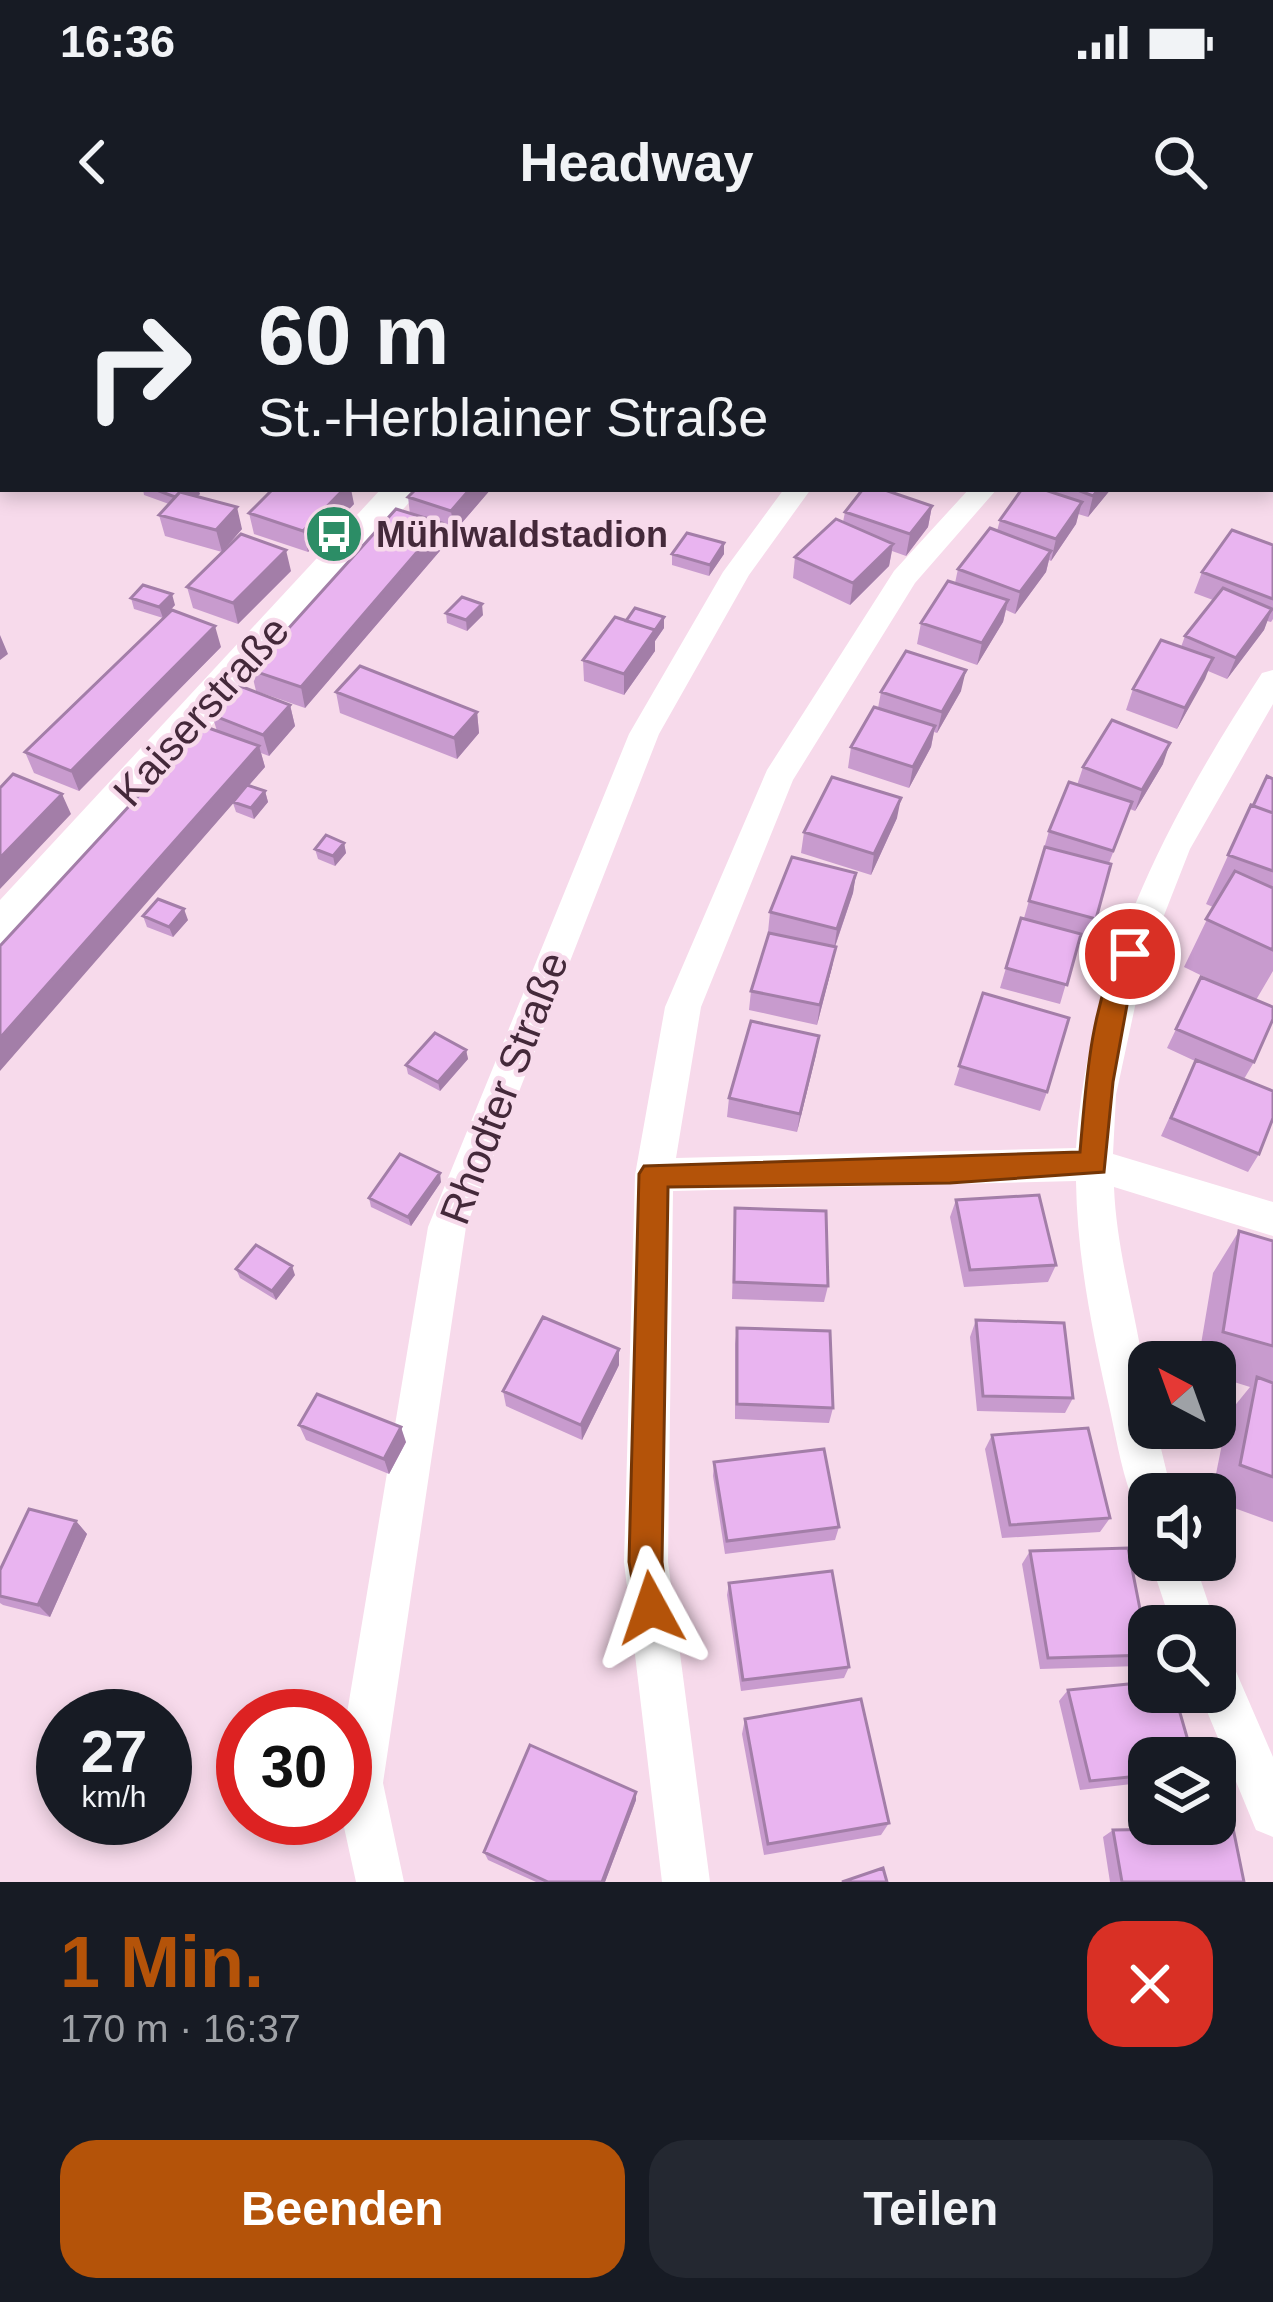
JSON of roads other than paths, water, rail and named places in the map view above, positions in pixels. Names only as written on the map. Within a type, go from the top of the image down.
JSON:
[{"type":"main road","name":"Kaiserstraße","points":[[0,932],[398,492]]},
{"type":"street","name":"Rhodter Straße","points":[[380,1882],[358,1783],[447,1227],[644,734],[737,572],[796,492]]},
{"type":"street","points":[[686,1882],[646,1562],[654,1174],[683,1007],[778,778],[904,577],[981,492]]},
{"type":"street","points":[[1146,1473],[1113,1320],[1094,1164],[1100,1082],[1116,994],[1144,914],[1213,769],[1273,680]]},
{"type":"street","points":[[654,1174],[950,1171],[1094,1164],[1273,1219]]},
{"type":"street","points":[[1231,1713],[1273,1813]]},
{"type":"place","name":"Mühlwaldstadion","points":[[334,534]]}]
